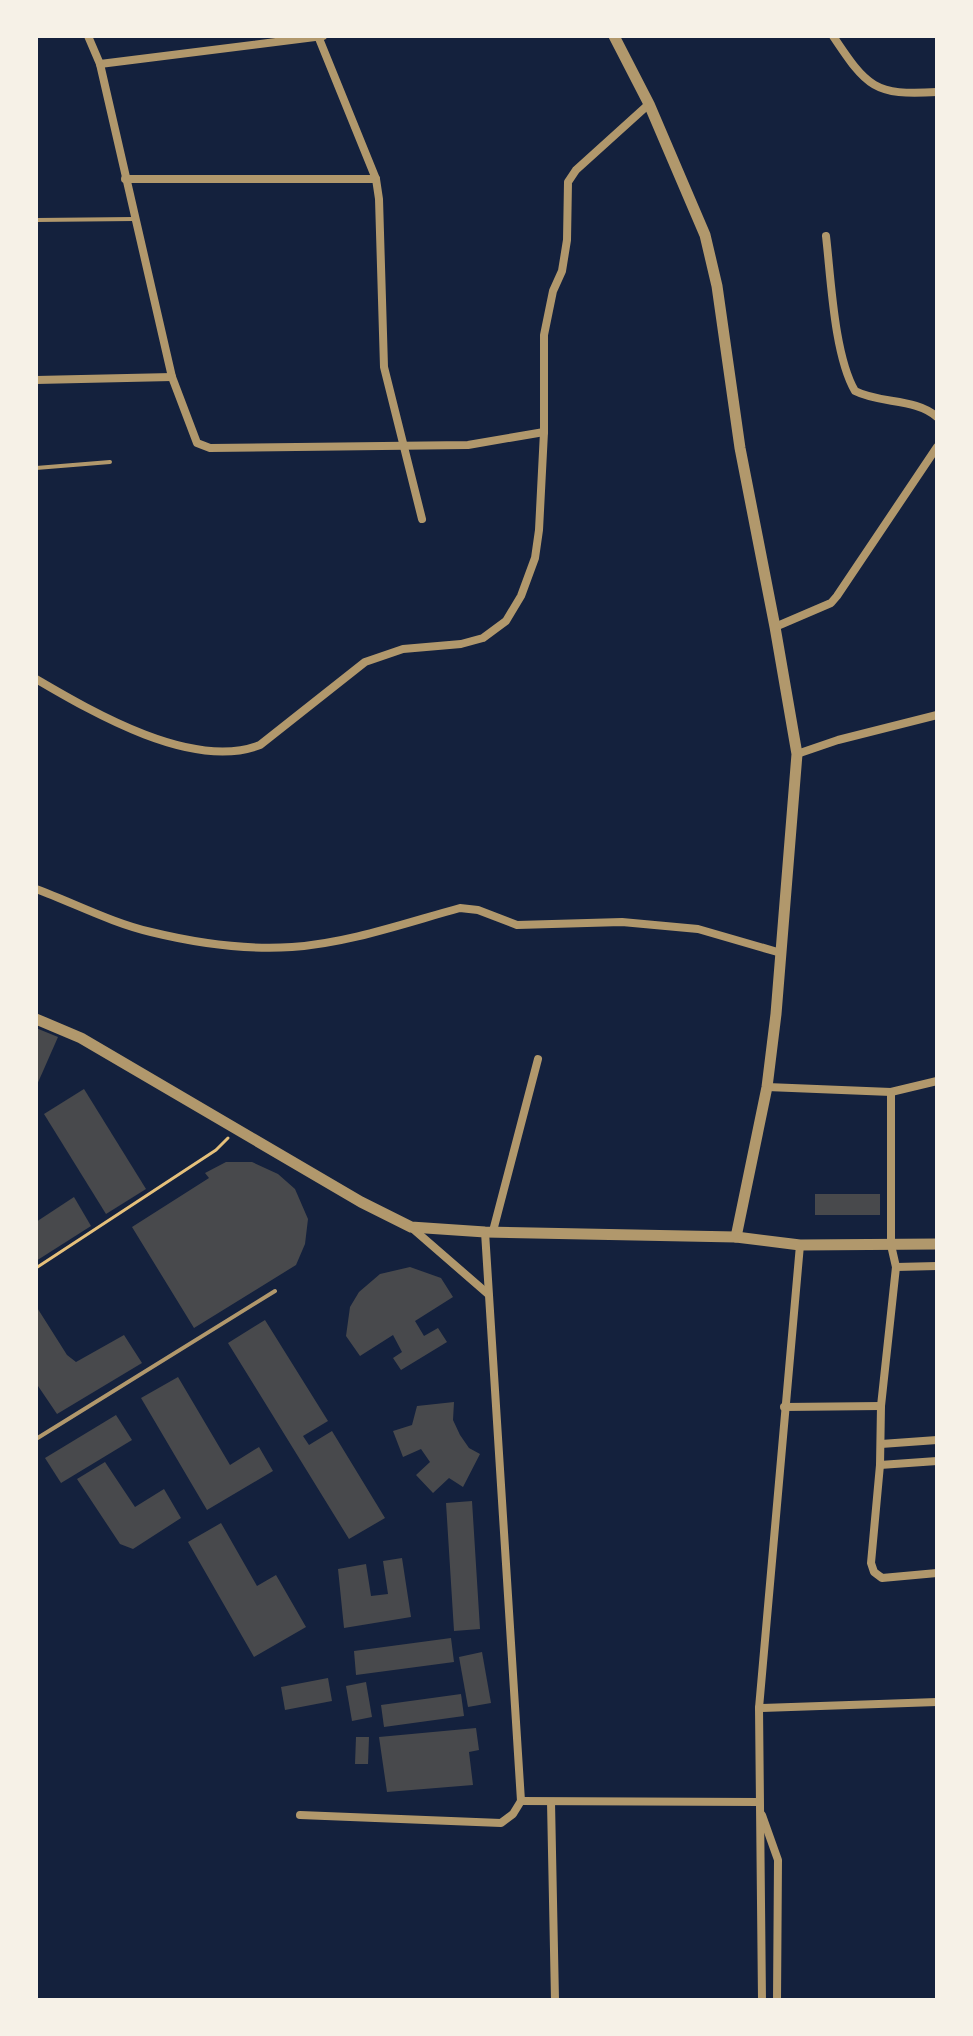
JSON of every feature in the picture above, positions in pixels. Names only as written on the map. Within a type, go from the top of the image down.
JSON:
[{"type":"street","points":[[88,36],[100,64],[172,377],[197,443],[210,448],[468,445],[544,432]]},
{"type":"street","points":[[614,36],[649,104],[705,235],[714,273],[740,448],[797,754],[767,1087],[736,1237]]},
{"type":"street","points":[[835,36],[870,85],[893,93],[937,92]]},
{"type":"street","points":[[100,64],[320,37],[376,179],[384,367],[422,519]]},
{"type":"street","points":[[36,679],[107,720],[176,746],[241,752],[260,745],[365,662],[403,649],[483,638],[506,621],[521,596],[535,558],[539,530],[544,432],[544,335],[553,291],[562,271],[567,240],[568,182],[576,170],[649,104]]},
{"type":"street","points":[[125,179],[376,179]]},
{"type":"street","points":[[826,236],[838,331],[846,371],[855,391],[872,398],[928,410],[937,417]]},
{"type":"street","points":[[36,380],[172,377]]},
{"type":"street","points":[[775,627],[831,603],[937,447]]},
{"type":"street","points":[[797,754],[838,740],[937,715]]},
{"type":"street","points":[[36,889],[149,932],[198,941],[261,947],[294,947],[356,936],[460,908],[478,910],[517,925],[622,922],[698,929],[781,953]]},
{"type":"street","points":[[36,1019],[81,1038],[236,1131],[411,1227],[488,1294]]},
{"type":"street","points":[[300,1815],[501,1823],[513,1814],[521,1801],[488,1294],[489,1231],[538,1059]]},
{"type":"street","points":[[767,1087],[891,1092],[937,1081]]},
{"type":"street","points":[[891,1092],[891,1245],[896,1267],[881,1406],[880,1465],[871,1563],[874,1572],[882,1578],[937,1573]]},
{"type":"street","points":[[411,1227],[736,1237],[800,1245],[937,1244]]},
{"type":"street","points":[[762,2000],[759,1708],[800,1245]]},
{"type":"street","points":[[896,1267],[937,1266]]},
{"type":"street","points":[[784,1407],[881,1406]]},
{"type":"street","points":[[881,1444],[937,1440]]},
{"type":"street","points":[[880,1465],[937,1461]]},
{"type":"street","points":[[759,1708],[937,1702]]},
{"type":"street","points":[[521,1801],[759,1802]]},
{"type":"street","points":[[551,1802],[555,2000]]},
{"type":"street","points":[[759,1802],[778,1860],[777,2000]]},
{"type":"lane","points":[[36,220],[135,219]]},
{"type":"lane","points":[[36,468],[110,462]]},
{"type":"lane","points":[[36,1439],[275,1291]]},
{"type":"path","points":[[36,1268],[216,1150],[236,1131]]},
{"type":"building","points":[[36,1028],[58,1037],[36,1087]]},
{"type":"building","points":[[84,1089],[146,1189],[106,1214],[44,1114]]},
{"type":"building","points":[[226,1162],[252,1162],[278,1174],[295,1189],[308,1219],[305,1244],[296,1265],[194,1328],[132,1227],[209,1178],[205,1173]]},
{"type":"building","points":[[815,1194],[880,1194],[880,1215],[815,1215]]},
{"type":"building","points":[[74,1197],[91,1226],[36,1261],[36,1222]]},
{"type":"building","points":[[410,1267],[441,1278],[453,1297],[415,1321],[424,1336],[438,1328],[447,1342],[401,1370],[393,1358],[402,1352],[393,1335],[360,1356],[346,1336],[350,1307],[359,1292],[380,1274]]},
{"type":"building","points":[[36,1306],[67,1355],[76,1362],[124,1335],[142,1363],[57,1414],[36,1383]]},
{"type":"building","points":[[265,1320],[328,1421],[303,1436],[309,1445],[332,1431],[385,1518],[349,1539],[228,1343]]},
{"type":"building","points":[[178,1377],[230,1465],[259,1447],[273,1471],[207,1510],[141,1398]]},
{"type":"building","points":[[454,1402],[453,1420],[460,1435],[469,1448],[480,1454],[463,1487],[449,1478],[433,1493],[416,1475],[430,1462],[421,1449],[403,1457],[393,1431],[412,1425],[417,1406]]},
{"type":"building","points":[[116,1415],[132,1440],[61,1483],[45,1458]]},
{"type":"building","points":[[105,1462],[135,1507],[164,1489],[181,1518],[133,1549],[120,1544],[77,1479]]},
{"type":"building","points":[[472,1501],[480,1629],[454,1631],[446,1503]]},
{"type":"building","points":[[221,1523],[257,1586],[276,1575],[306,1627],[254,1657],[188,1542]]},
{"type":"building","points":[[402,1558],[411,1617],[344,1628],[338,1569],[366,1564],[371,1596],[388,1594],[383,1561]]},
{"type":"building","points":[[451,1638],[454,1662],[356,1675],[354,1651]]},
{"type":"building","points":[[482,1652],[491,1703],[468,1707],[459,1657]]},
{"type":"building","points":[[328,1678],[332,1701],[285,1710],[281,1687]]},
{"type":"building","points":[[366,1682],[372,1717],[352,1721],[346,1686]]},
{"type":"building","points":[[461,1694],[464,1716],[384,1727],[381,1705]]},
{"type":"building","points":[[476,1728],[479,1750],[469,1752],[473,1785],[387,1792],[379,1737]]},
{"type":"building","points":[[356,1737],[369,1737],[368,1764],[355,1764]]}]
